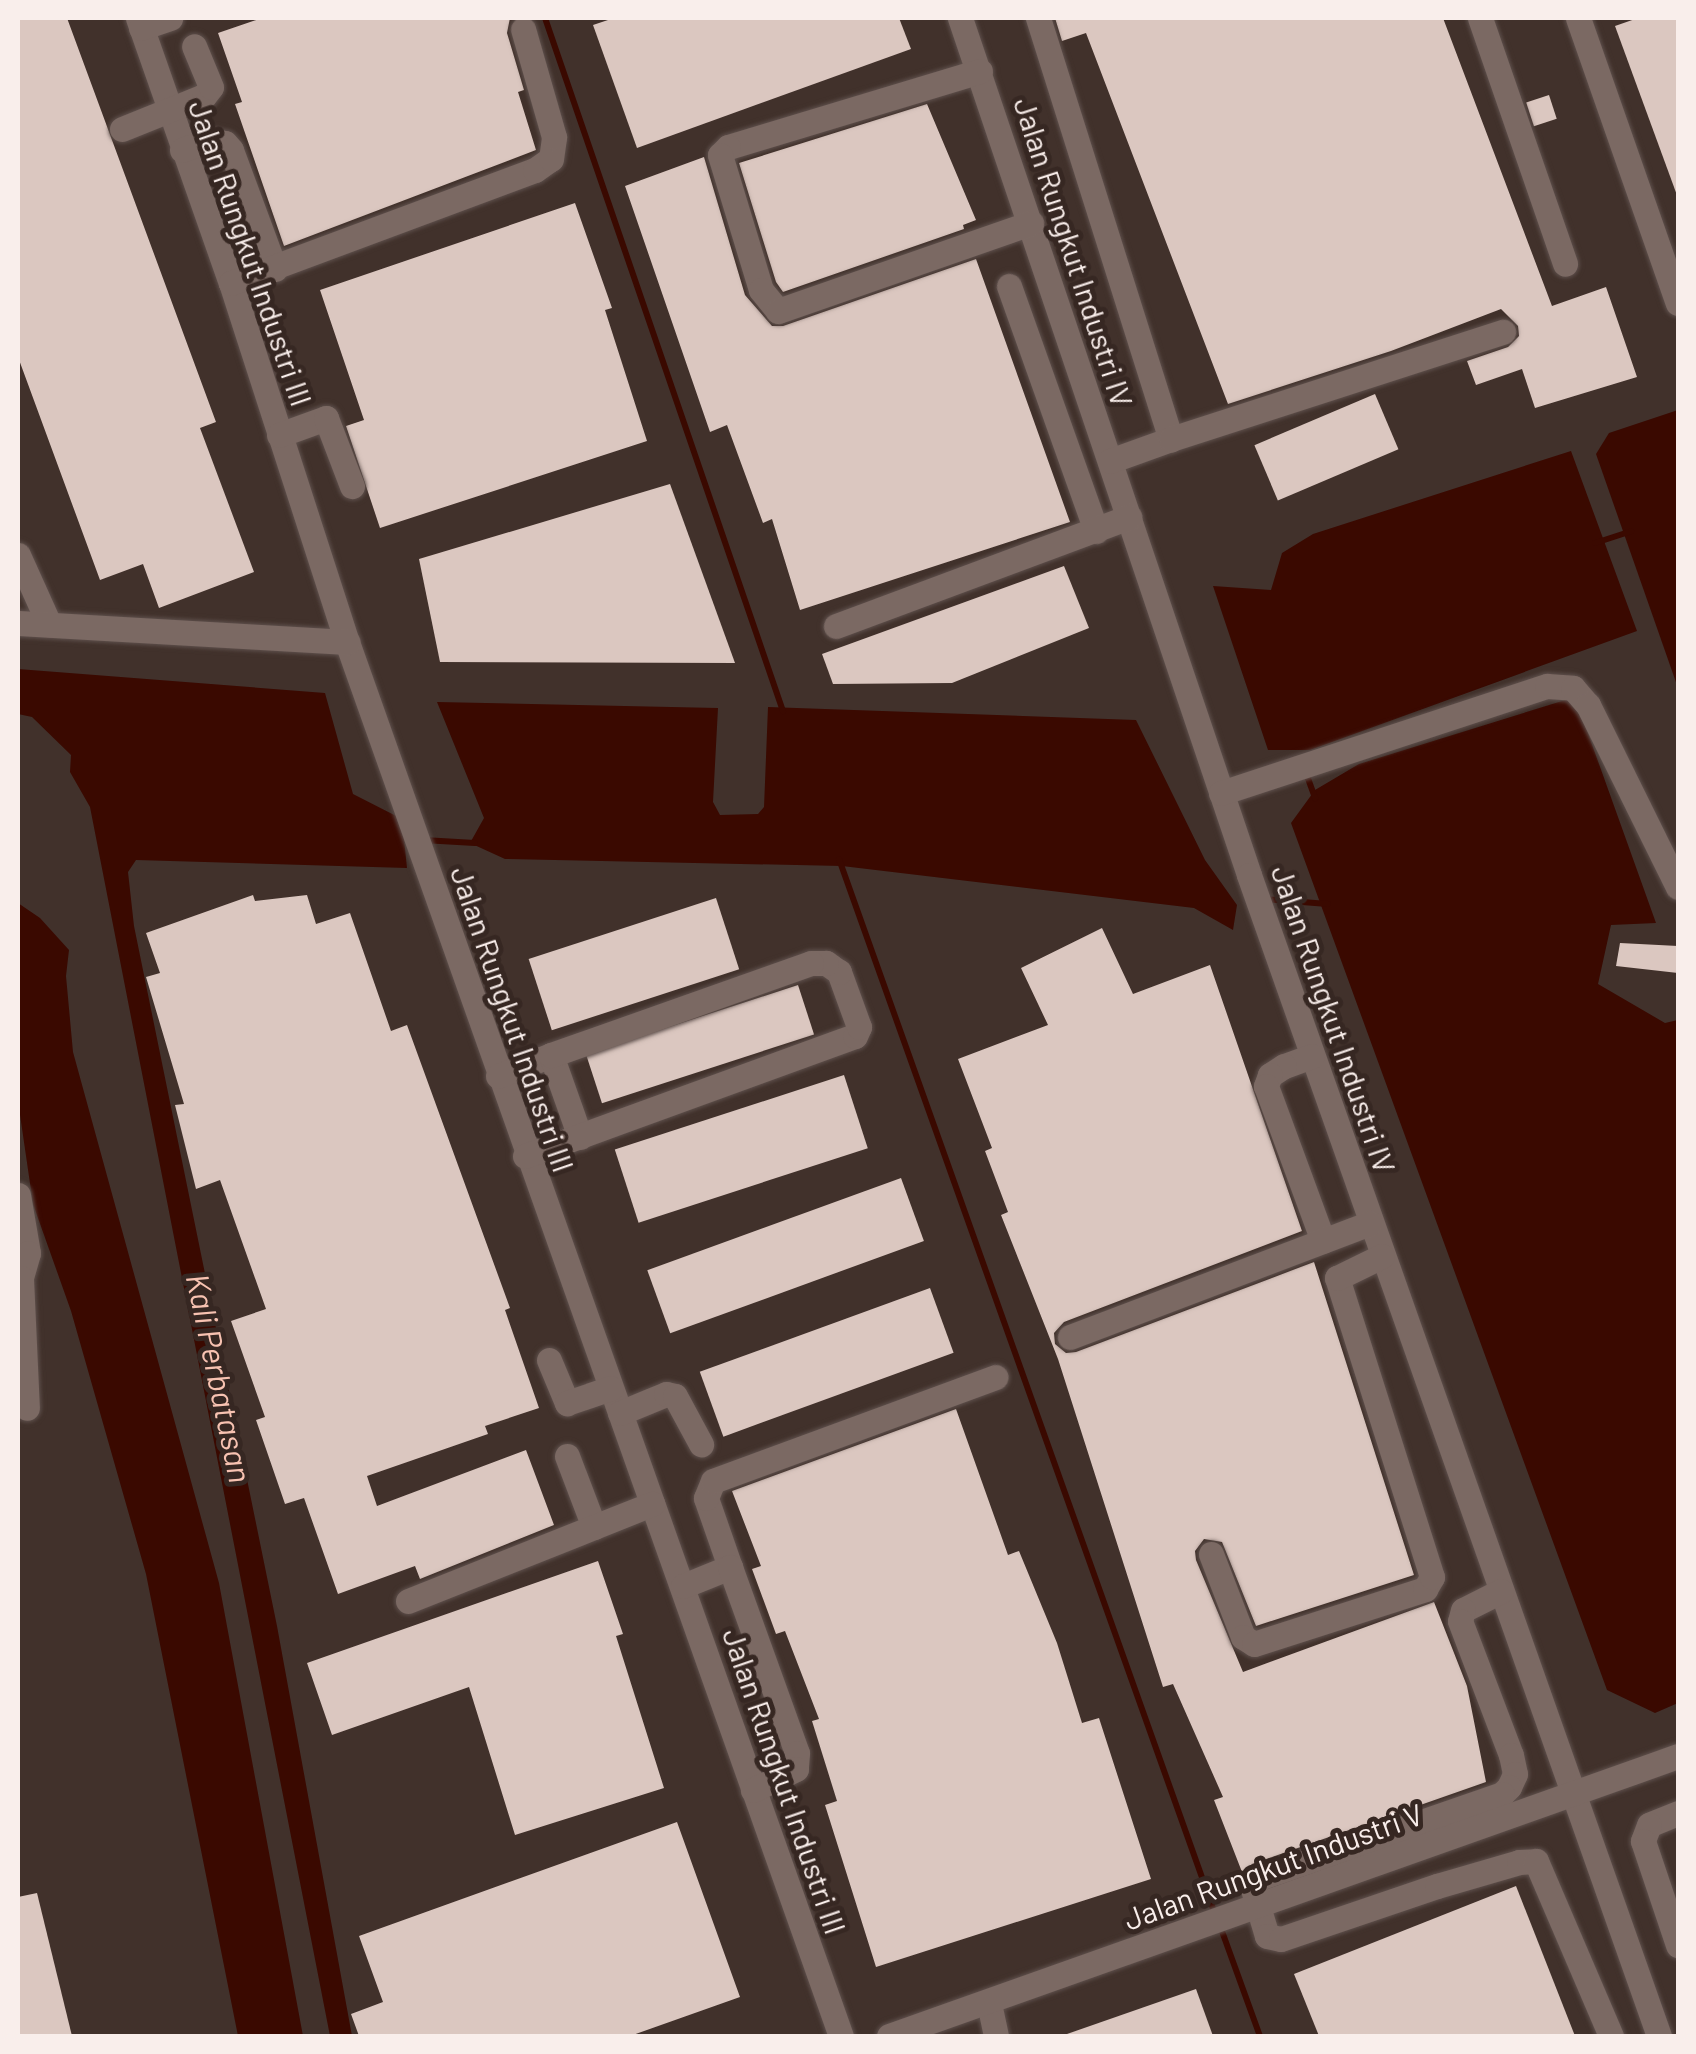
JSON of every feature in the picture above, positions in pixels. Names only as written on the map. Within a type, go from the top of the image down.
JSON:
[{"type":"street","points":[[140,23],[170,18]]},
{"type":"street","name":"Jalan Rungkut Industri IV","points":[[960,18],[1312,1056],[1659,2036]]},
{"type":"street","points":[[1038,18],[1170,439]]},
{"type":"street","points":[[1480,18],[1566,264]]},
{"type":"street","points":[[1578,18],[1678,303]]},
{"type":"street","name":"Jalan Rungkut Industri III","points":[[140,23],[167,111],[230,283],[346,642],[525,1156],[841,2036]]},
{"type":"street","points":[[230,283],[534,170],[551,159],[554,137],[523,29]]},
{"type":"street","points":[[122,130],[204,96],[210,87],[194,46]]},
{"type":"street","points":[[980,71],[728,148],[720,156],[761,290],[778,311],[1031,223]]},
{"type":"street","points":[[182,150],[209,140],[225,143],[231,150],[275,269]]},
{"type":"street","points":[[1009,286],[1096,531]]},
{"type":"street","points":[[1110,460],[1503,332]]},
{"type":"street","points":[[279,435],[326,418],[352,486]]},
{"type":"street","points":[[836,626],[1129,517]]},
{"type":"street","points":[[18,555],[49,624]]},
{"type":"street","points":[[18,624],[346,642]]},
{"type":"street","points":[[1221,793],[1547,686],[1582,693],[1678,887]]},
{"type":"street","points":[[498,1076],[811,962],[826,963],[839,972],[852,1003],[860,1027],[854,1036],[525,1156]]},
{"type":"street","points":[[551,1056],[580,1137]]},
{"type":"street","points":[[1312,1056],[1270,1075],[1266,1086],[1323,1241]]},
{"type":"street","points":[[18,1195],[28,1253],[21,1278],[27,1408]]},
{"type":"street","points":[[1070,1337],[1370,1223]]},
{"type":"street","points":[[1211,1554],[1243,1638],[1254,1644],[1425,1589],[1432,1577],[1337,1278],[1382,1256]]},
{"type":"street","points":[[548,1360],[567,1402],[675,1396],[702,1444]]},
{"type":"street","points":[[752,1790],[796,1770],[799,1762],[706,1498],[713,1481],[995,1376]]},
{"type":"street","points":[[568,1456],[594,1527]]},
{"type":"street","points":[[408,1601],[652,1504]]},
{"type":"street","points":[[682,1586],[730,1567]]},
{"type":"street","points":[[1501,1591],[1463,1610],[1460,1621],[1511,1756],[1515,1774],[1510,1786],[1502,1794],[1258,1879],[1252,1886],[1246,1910],[1267,1936],[1281,1939],[1470,1876],[1519,1862],[1536,1862],[1611,2036]]},
{"type":"street","name":"Jalan Rungkut Industri V","points":[[889,2036],[989,2004],[1678,1756]]},
{"type":"street","points":[[1678,1814],[1649,1825],[1642,1841],[1678,1945]]},
{"type":"street","points":[[989,2004],[996,2036]]},
{"type":"water","points":[[1678,410],[1678,688],[1596,454],[1609,433]]},
{"type":"water","points":[[1571,451],[1637,631],[1310,750],[1268,750],[1213,586],[1271,590],[1282,553],[1313,534]]},
{"type":"water","points":[[18,669],[325,693],[353,794],[402,819],[407,868],[136,860],[128,872],[134,926],[277,1626],[352,2036],[330,2036],[90,807],[70,772],[71,755],[32,717],[18,714]]},
{"type":"water","points":[[1575,697],[1656,923],[1611,925],[1598,984],[1665,1023],[1678,1020],[1678,1703],[1655,1713],[1607,1690],[1291,823],[1315,790],[1359,764]]},
{"type":"water","points":[[437,702],[718,708],[713,802],[720,815],[758,814],[764,807],[768,707],[1136,720],[1205,860],[1237,905],[1233,930],[1194,908],[842,866],[505,859],[470,843],[484,818]]},
{"type":"water","name":"Kali Perbatasan","points":[[18,903],[40,918],[69,950],[66,976],[73,1052],[219,1583],[303,2036],[238,2036],[146,1574],[71,1311],[33,1204],[18,1101]]},
{"type":"building","points":[[18,18],[67,18],[216,422],[200,428],[254,572],[159,608],[143,564],[100,580],[18,357]]},
{"type":"building","points":[[262,18],[510,18],[507,33],[524,90],[518,92],[536,150],[284,246],[235,104],[242,102],[218,33]]},
{"type":"building","points":[[614,18],[899,18],[911,49],[637,148],[593,25]]},
{"type":"building","points":[[1055,18],[1443,18],[1552,306],[1606,287],[1637,377],[1535,408],[1522,369],[1476,385],[1467,361],[1508,347],[1519,336],[1518,326],[1501,309],[1391,351],[1228,404],[1086,33],[1062,41]]},
{"type":"building","points":[[1638,18],[1678,18],[1678,198],[1615,26]]},
{"type":"building","points":[[1549,95],[1557,119],[1534,126],[1526,102]]},
{"type":"building","points":[[927,104],[976,220],[963,225],[964,229],[783,292],[776,282],[739,163]]},
{"type":"building","points":[[704,157],[745,295],[772,326],[783,326],[976,259],[1070,522],[800,610],[772,519],[763,523],[727,425],[710,432],[625,186]]},
{"type":"building","points":[[575,203],[612,308],[605,310],[647,441],[380,528],[346,426],[364,420],[320,290]]},
{"type":"building","points":[[1375,394],[1398,449],[1278,500],[1254,445]]},
{"type":"building","points":[[670,484],[735,663],[440,662],[419,559]]},
{"type":"building","points":[[1064,566],[1089,628],[952,683],[833,684],[822,654]]},
{"type":"building","points":[[253,895],[255,901],[307,895],[316,924],[350,913],[391,1031],[407,1025],[510,1308],[505,1310],[539,1408],[485,1426],[488,1434],[367,1476],[377,1506],[526,1450],[554,1525],[420,1579],[415,1566],[338,1594],[304,1498],[285,1504],[256,1420],[265,1417],[231,1321],[266,1309],[220,1180],[196,1189],[175,1105],[184,1104],[146,977],[160,973],[146,933]]},
{"type":"building","points":[[716,898],[739,969],[552,1030],[529,959]]},
{"type":"building","points":[[1102,928],[1133,994],[1210,965],[1302,1231],[1064,1322],[1054,1333],[1055,1344],[1066,1353],[1076,1352],[1314,1262],[1414,1575],[1256,1626],[1222,1542],[1204,1539],[1195,1551],[1196,1560],[1243,1672],[1434,1602],[1467,1686],[1486,1782],[1252,1864],[1242,1872],[1214,1800],[1223,1797],[1173,1684],[1163,1687],[1058,1359],[1001,1215],[1008,1212],[985,1151],[992,1148],[958,1059],[1048,1025],[1021,968]]},
{"type":"building","points":[[1620,943],[1678,946],[1678,973],[1616,966]]},
{"type":"building","points":[[798,985],[814,1034],[602,1103],[586,1054]]},
{"type":"building","points":[[844,1075],[868,1148],[639,1223],[615,1149]]},
{"type":"building","points":[[901,1178],[924,1241],[670,1333],[647,1270]]},
{"type":"building","points":[[930,1288],[954,1353],[723,1437],[700,1372]]},
{"type":"building","points":[[956,1409],[1008,1555],[1019,1551],[1057,1643],[1082,1723],[1099,1718],[1151,1879],[876,1967],[825,1805],[837,1801],[812,1721],[819,1719],[785,1631],[776,1634],[752,1569],[761,1566],[732,1491]]},
{"type":"building","points":[[598,1561],[623,1634],[616,1636],[664,1788],[515,1835],[469,1687],[332,1735],[307,1663]]},
{"type":"building","points":[[677,1822],[740,1997],[630,2036],[359,2036],[351,2014],[383,2002],[359,1936]]},
{"type":"building","points":[[1516,1886],[1575,2036],[1319,2036],[1294,1974]]},
{"type":"building","points":[[37,1893],[72,2036],[18,2036],[18,1897]]},
{"type":"building","points":[[1196,1989],[1213,2036],[1067,2036],[1067,2034]]},
{"type":"waterway","points":[[545,18],[783,711]]},
{"type":"waterway","points":[[1595,543],[1631,531]]},
{"type":"waterway","points":[[1306,773],[1315,798]]},
{"type":"waterway","points":[[423,840],[475,843]]},
{"type":"waterway","points":[[839,859],[1214,1911]]},
{"type":"waterway","points":[[1265,899],[1328,904]]},
{"type":"waterway","points":[[1219,1923],[1260,2036]]}]
